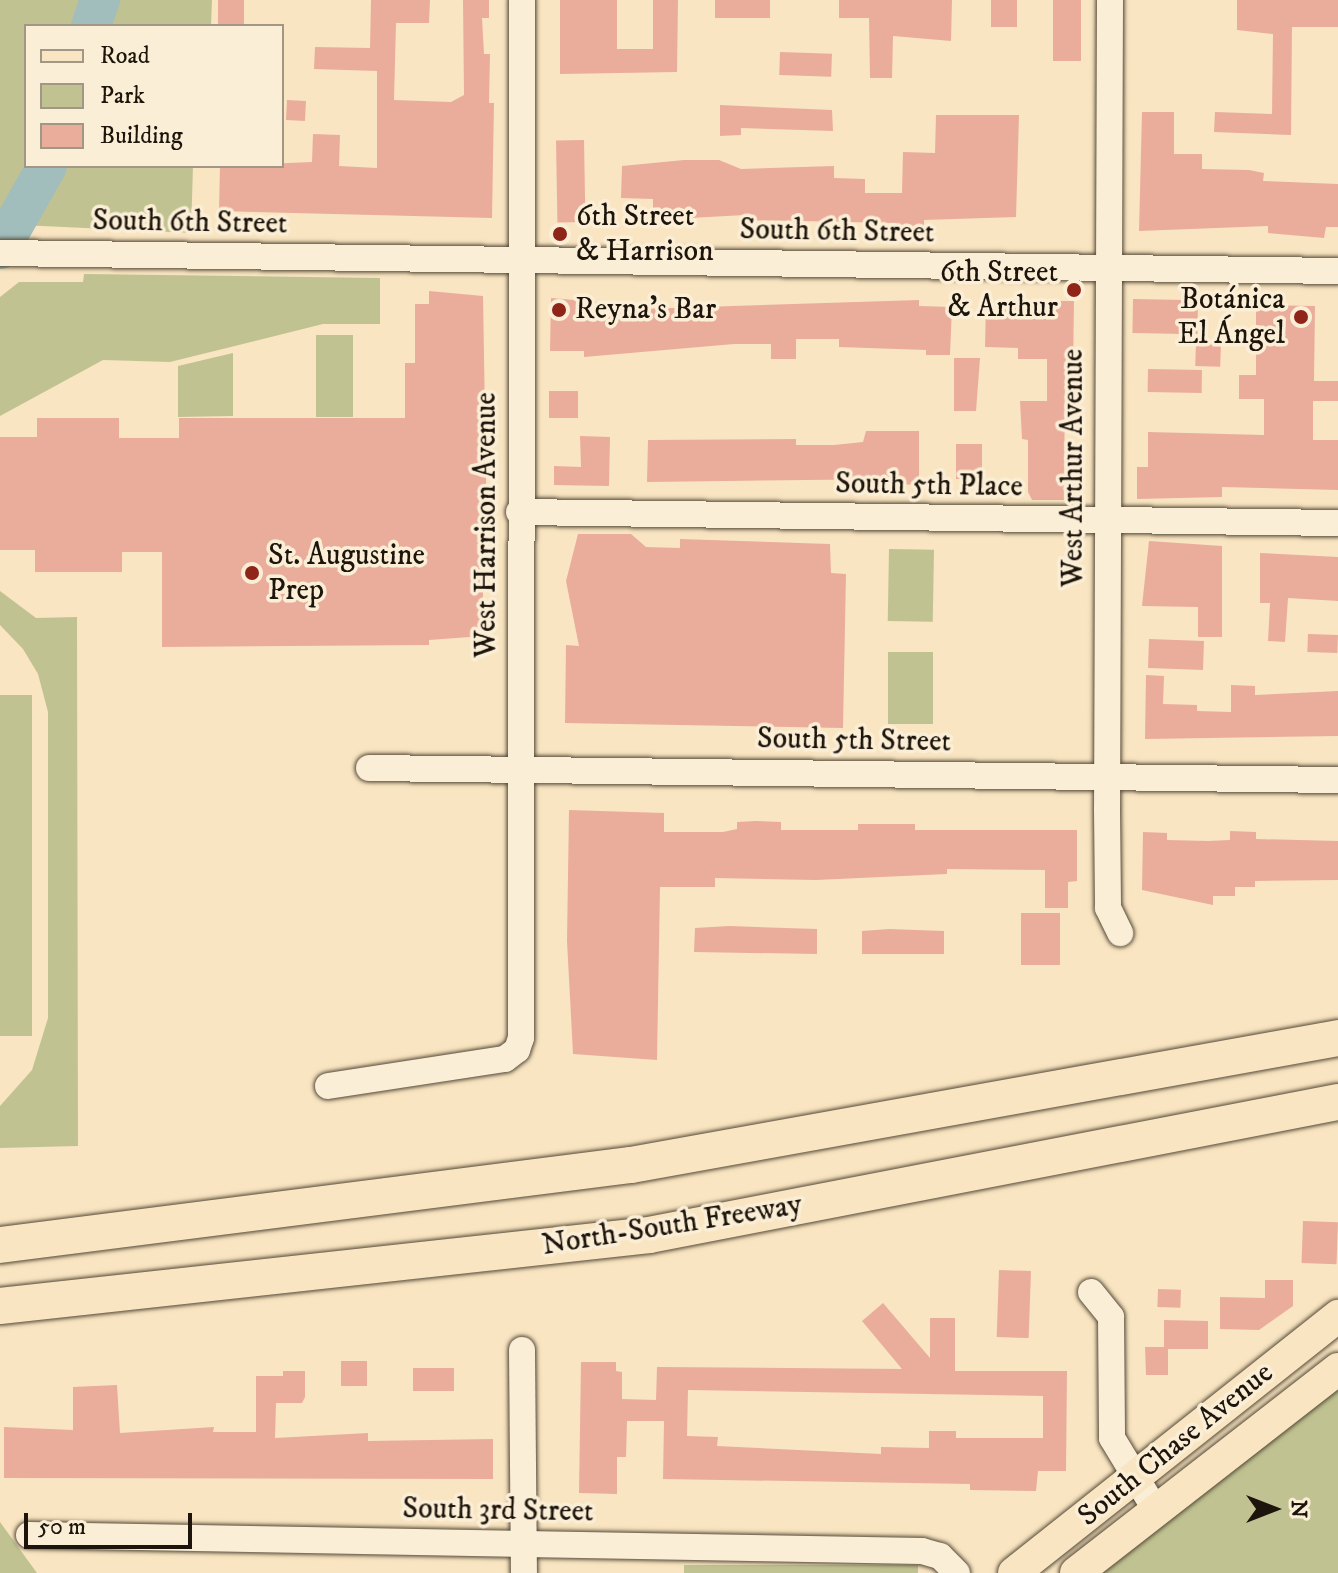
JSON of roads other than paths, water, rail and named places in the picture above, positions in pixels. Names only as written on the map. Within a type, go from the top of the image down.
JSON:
[{"type":"highway","points":[[0,1245],[631,1165],[1338,1038]]},
{"type":"highway","name":"North-South Freeway","points":[[0,1306],[649,1235],[1338,1102]]},
{"type":"main road","name":"South Chase Avenue","points":[[1014,1573],[1338,1316]]},
{"type":"main road","name":"South Chase Avenue","points":[[1076,1573],[1338,1369]]},
{"type":"street","name":"West Harrison Avenue","points":[[328,1086],[505,1059],[517,1050],[522,0]]},
{"type":"street","name":"West Arthur Avenue","points":[[1110,0],[1106,520],[1108,908],[1120,933]]},
{"type":"street","name":"South 6th Street","points":[[0,253],[1338,271]]},
{"type":"street","name":"South 5th Place","points":[[519,512],[1338,523]]},
{"type":"street","name":"South 5th Street","points":[[369,768],[1338,780]]},
{"type":"street","points":[[1091,1292],[1111,1317],[1112,1438],[1155,1509]]},
{"type":"street","points":[[522,1350],[524,1573]]},
{"type":"street","name":"South 3rd Street","points":[[29,1535],[922,1551],[940,1556],[957,1573]]},
{"type":"waterway","points":[[92,24],[100,0]]},
{"type":"waterway","points":[[0,249],[46,168]]},
{"type":"place","name":"6th Street & Harrison","points":[[560,234]]},
{"type":"place","name":"6th Street & Arthur","points":[[1074,290]]},
{"type":"place","name":"Reyna's Bar","points":[[559,310]]},
{"type":"place","name":"Botánica El Ángel","points":[[1301,317]]},
{"type":"place","name":"St. Augustine Prep","points":[[252,573]]}]
